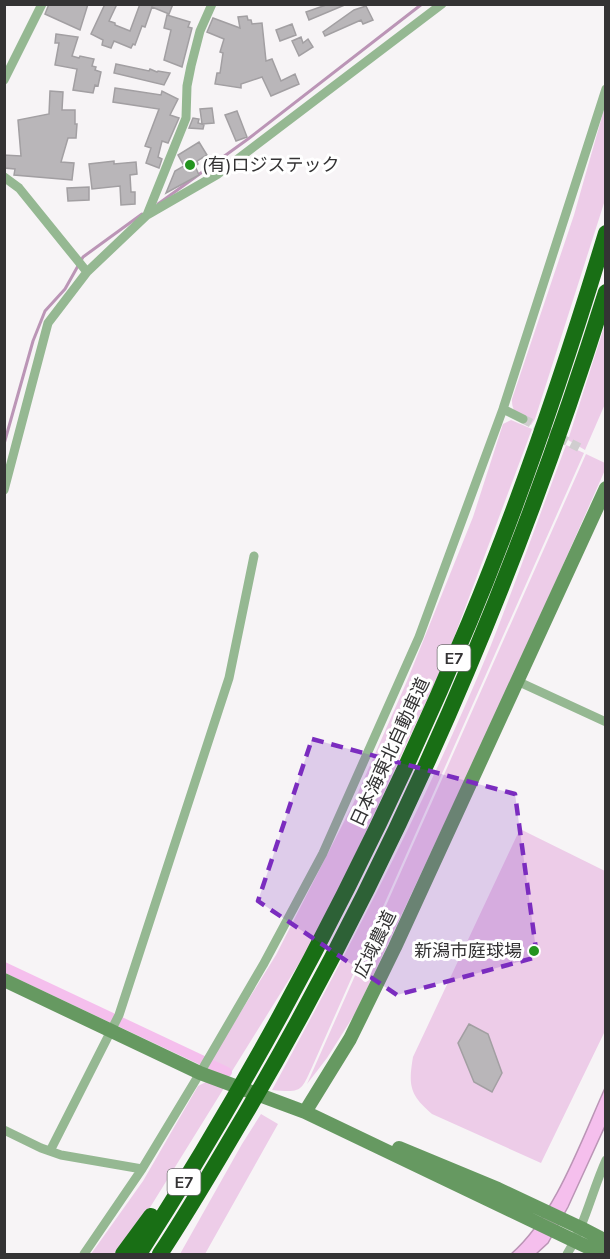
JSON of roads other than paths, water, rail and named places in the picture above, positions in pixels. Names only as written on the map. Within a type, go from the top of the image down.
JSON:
[{"type":"highway","name":"日本海東北自動車道","points":[[224,1108],[251,1061],[265,1044],[334,916],[372,838],[470,621],[534,453],[606,233]]},
{"type":"highway","name":"日本海東北自動車道","points":[[160,1254],[272,1070],[349,925],[448,717],[485,631],[551,459],[606,292]]},
{"type":"highway","points":[[123,1254],[224,1108]]},
{"type":"highway","name":"E7","points":[[139,1254],[224,1108]]},
{"type":"highway","points":[[171,1254],[200,1205],[232,1136]]},
{"type":"street","points":[[4,80],[42,4]]},
{"type":"street","points":[[147,215],[186,118],[187,86],[191,66],[200,32],[212,4]]},
{"type":"street","points":[[4,490],[48,323],[87,272],[147,215],[218,174],[442,4]]},
{"type":"street","points":[[84,1254],[142,1169],[200,1072],[263,965],[323,853],[419,638],[503,409],[606,89]]},
{"type":"street","points":[[4,177],[19,188],[87,272]]},
{"type":"street","points":[[503,409],[523,419]]},
{"type":"street","name":"広域農道","points":[[305,1112],[350,1038],[395,947],[606,488]]},
{"type":"street","points":[[50,1151],[112,1030],[230,678],[254,556]]},
{"type":"street","points":[[517,681],[606,722]]},
{"type":"street","points":[[4,980],[200,1072],[305,1112],[574,1232],[606,1241]]},
{"type":"street","points":[[4,1130],[61,1155],[142,1169]]},
{"type":"street","points":[[567,1254],[574,1232],[606,1160]]},
{"type":"street","points":[[574,1232],[602,1254]]},
{"type":"waterway","points":[[158,204],[248,139],[422,4]]},
{"type":"waterway","points":[[4,444],[33,341],[45,311],[65,289],[83,257],[142,214]]},
{"type":"waterway","points":[[4,967],[227,1072]]},
{"type":"tunnel","points":[[523,419],[582,449]]},
{"type":"place","name":"(有)ロジステック","points":[[190,165]]},
{"type":"place","name":"新潟市庭球場","points":[[534,951]]}]
